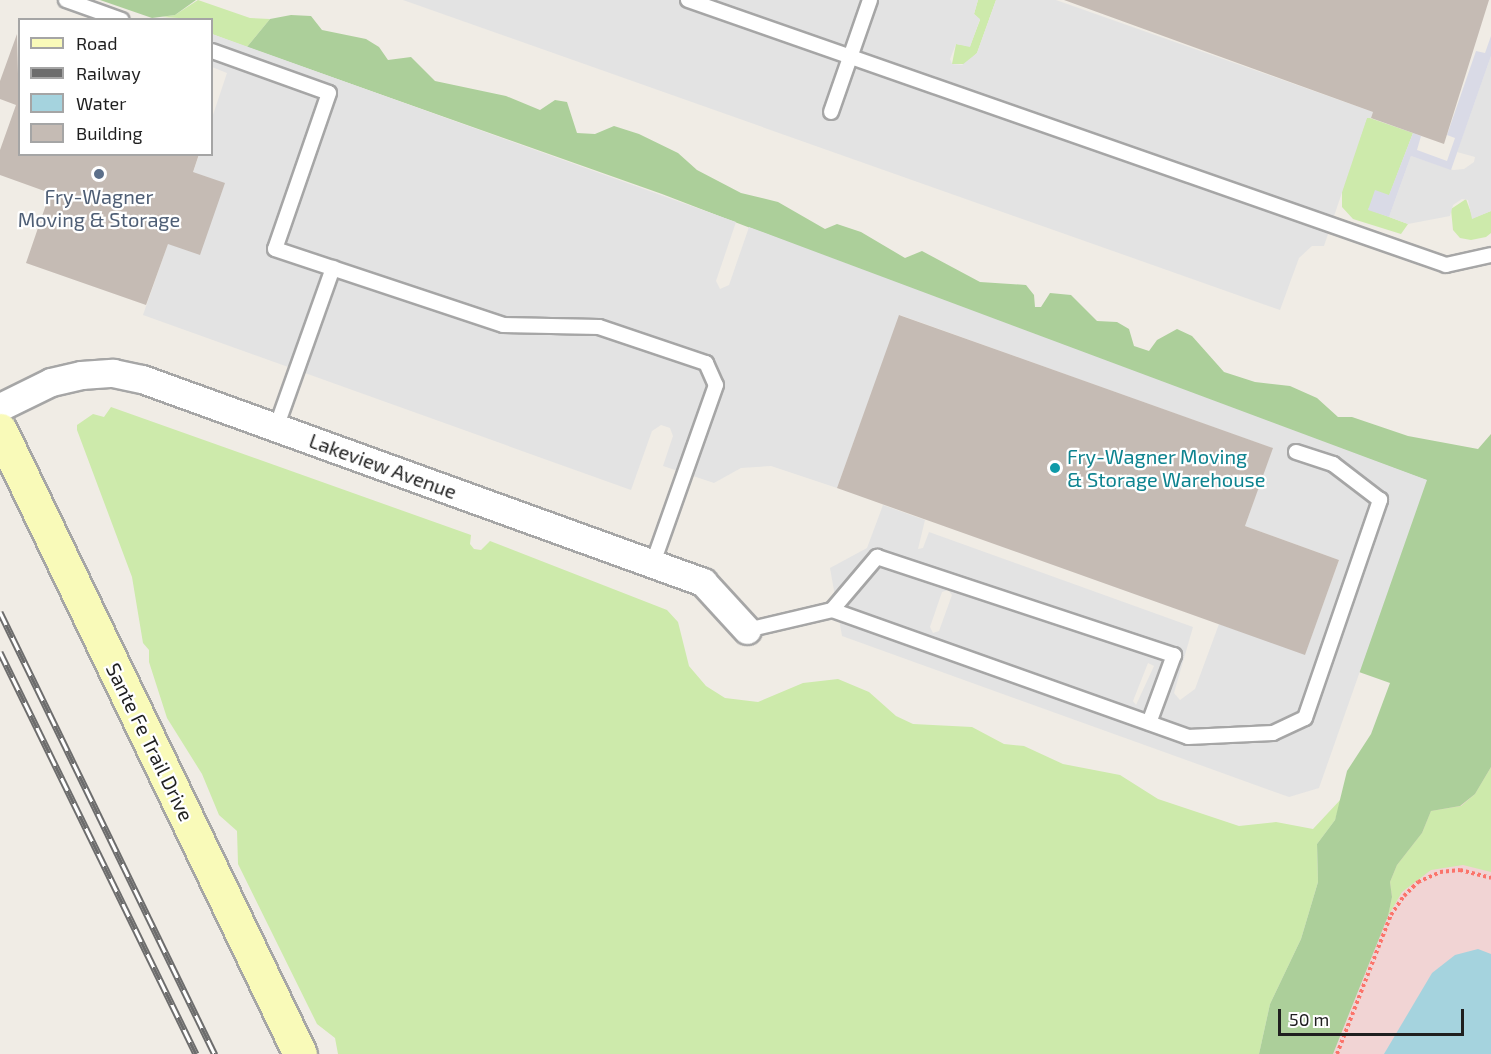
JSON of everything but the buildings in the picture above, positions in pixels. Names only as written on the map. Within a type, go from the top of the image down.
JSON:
[{"type":"main road","name":"Sante Fe Trail Drive","points":[[0,429],[300,1054]]},
{"type":"street","name":"Lakeview Avenue","points":[[0,407],[51,382],[113,373],[142,379],[703,582],[747,630]]},
{"type":"lane","points":[[66,0],[116,18]]},
{"type":"lane","points":[[688,0],[1446,265],[1491,255]]},
{"type":"lane","points":[[831,112],[870,0]]},
{"type":"lane","points":[[213,51],[329,93],[275,249],[503,325],[599,327],[706,363],[716,385],[653,563]]},
{"type":"lane","points":[[276,428],[333,268]]},
{"type":"lane","points":[[747,630],[832,610],[1188,737],[1273,733],[1305,718],[1380,500],[1333,464],[1296,452]]},
{"type":"lane","points":[[832,610],[877,557],[1173,655],[1149,723]]},
{"type":"path","points":[[1337,1054],[1391,915],[1404,896],[1418,882],[1440,872],[1460,870],[1491,878]]},
{"type":"shaded area","points":[[403,0],[978,0],[974,14],[980,19],[970,47],[956,44],[950,59],[952,64],[962,65],[977,53],[996,0],[1056,0],[1373,112],[1371,118],[1367,118],[1324,246],[1312,246],[1299,258],[1280,310]]},
{"type":"shaded area","points":[[213,34],[736,222],[716,281],[720,289],[729,285],[749,227],[1427,480],[1319,788],[1289,797],[842,636],[830,568],[867,548],[883,505],[925,520],[918,549],[923,548],[929,532],[1193,627],[1174,693],[1180,700],[1195,689],[1219,624],[1305,654],[1339,560],[1245,526],[1272,448],[900,315],[837,488],[771,466],[741,468],[714,483],[663,466],[673,436],[670,428],[661,425],[652,431],[631,490],[143,315],[199,156],[213,156],[213,115],[227,73],[213,67]],"holes":[[[948,590],[952,595],[939,631],[933,633],[930,627],[942,592]],[[1148,663],[1154,666],[1136,705],[1133,701]]]},
{"type":"shaded area","points":[[1491,36],[1491,56],[1451,170],[1411,156],[1389,217],[1368,210],[1375,190],[1389,195],[1413,133],[1421,136],[1417,150],[1447,161],[1455,138],[1447,135],[1476,51],[1485,53]]},
{"type":"shaded area","points":[[1491,56],[1491,211],[1472,219],[1468,200],[1462,199],[1453,205],[1450,216],[1408,224],[1389,217],[1411,156],[1453,170],[1464,169],[1474,162],[1475,157],[1457,152]]},
{"type":"shaded area","points":[[1491,495],[1491,1054],[1294,1054]]},
{"type":"green space","points":[[100,0],[196,0],[175,15],[152,18]]},
{"type":"green space","points":[[198,0],[250,18],[270,19],[247,47],[213,34],[213,18],[162,17],[175,15]]},
{"type":"green space","points":[[978,0],[996,0],[977,53],[966,64],[952,64],[956,44],[970,46],[980,20],[974,14]]},
{"type":"green space","points":[[291,15],[311,16],[322,30],[366,39],[379,47],[388,60],[411,57],[435,81],[506,96],[540,110],[555,100],[567,102],[577,133],[595,134],[614,126],[639,134],[678,153],[697,170],[741,193],[778,202],[825,229],[837,224],[861,232],[905,258],[922,251],[980,282],[1026,285],[1034,295],[1035,307],[1041,307],[1050,293],[1071,295],[1097,321],[1117,322],[1129,329],[1134,346],[1149,351],[1157,340],[1177,329],[1192,336],[1224,372],[1255,382],[1290,386],[1317,398],[1338,417],[1352,417],[1408,436],[1478,449],[1491,434],[1491,767],[1475,794],[1460,806],[1431,811],[1422,833],[1397,865],[1390,882],[1392,897],[1388,916],[1333,1054],[1259,1054],[1270,1004],[1301,939],[1318,882],[1317,844],[1335,820],[1347,771],[1371,734],[1390,683],[1359,672],[1426,480],[980,316],[662,194],[247,47],[270,19]]},
{"type":"green space","points":[[1367,117],[1413,133],[1389,196],[1368,209],[1408,224],[1401,234],[1353,219],[1342,207],[1342,188]]},
{"type":"green space","points":[[1466,199],[1473,218],[1491,211],[1491,233],[1486,237],[1471,240],[1460,238],[1453,230],[1451,209]]},
{"type":"green space","points":[[111,407],[471,535],[470,544],[474,549],[481,550],[490,541],[667,610],[678,622],[689,666],[706,686],[725,698],[758,702],[803,683],[838,679],[869,692],[896,716],[913,724],[972,727],[1004,744],[1024,746],[1063,764],[1120,775],[1158,799],[1239,826],[1276,822],[1313,829],[1342,798],[1335,820],[1317,844],[1318,882],[1301,939],[1270,1004],[1259,1054],[338,1054],[335,1038],[317,1024],[238,864],[237,831],[219,815],[202,774],[167,718],[149,662],[149,650],[143,643],[132,577],[77,430],[77,425],[93,414],[104,417]]},
{"type":"green space","points":[[1491,767],[1491,872],[1463,865],[1431,870],[1402,892],[1388,916],[1392,897],[1390,882],[1397,865],[1422,833],[1431,811],[1461,806],[1475,794]]},
{"type":"water","points":[[1478,949],[1491,954],[1491,1054],[1384,1054],[1432,973],[1455,955]]},
{"type":"railway","points":[[0,612],[215,1054]]},
{"type":"railway","points":[[0,652],[196,1054]]},
{"type":"place","name":"Fry-Wagner Moving & Storage","points":[[99,174]]},
{"type":"place","name":"Fry-Wagner Moving & Storage Warehouse","points":[[1055,468]]}]
